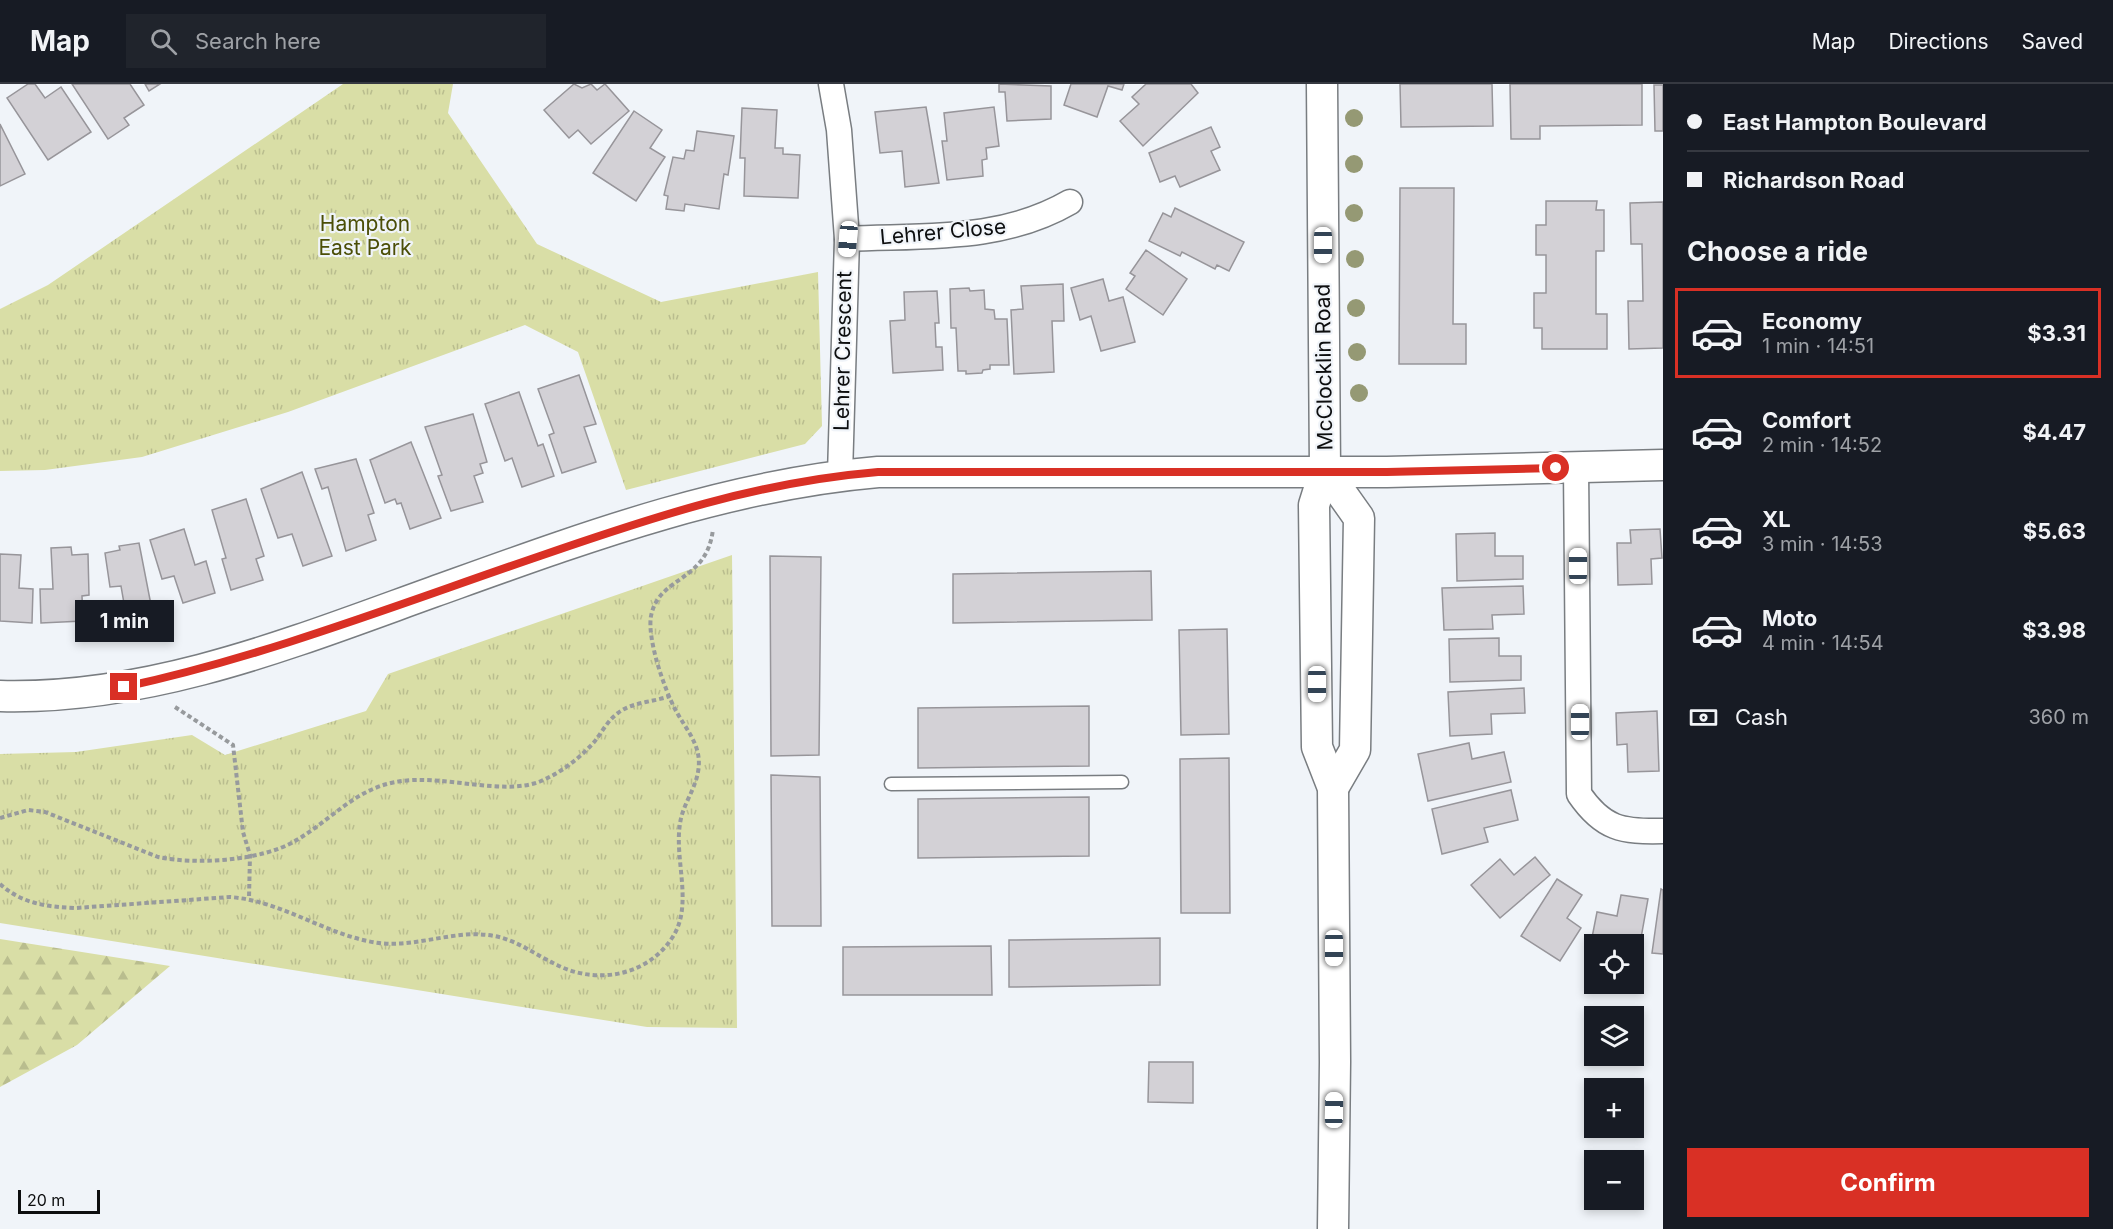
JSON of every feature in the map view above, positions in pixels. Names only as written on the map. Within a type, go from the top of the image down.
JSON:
[{"type":"street","name":"Lehrer Crescent","points":[[831,84],[839,130],[848,239],[840,476]]},
{"type":"street","name":"McClocklin Road","points":[[1322,84],[1325,470],[1314,505],[1317,747],[1333,788],[1335,1062],[1332,1229]]},
{"type":"street","name":"Lehrer Close","points":[[848,239],[986,233],[1030,222],[1070,202]]},
{"type":"street","points":[[0,696],[38,697],[105,690],[204,668],[352,622],[621,528],[713,499],[764,487],[840,476],[878,472],[1325,470],[1387,472],[1663,465]]},
{"type":"street","points":[[1576,467],[1579,794],[1594,815],[1617,829],[1663,831]]},
{"type":"street","name":"McClocklin Road","points":[[1325,470],[1359,518],[1354,750],[1333,788]]},
{"type":"lane","points":[[891,784],[1122,782]]},
{"type":"path","points":[[0,884],[20,898],[51,907],[76,908],[230,897],[249,898],[341,934],[379,943],[412,944],[471,935],[499,937],[572,972],[609,975],[626,973],[643,966],[663,950],[674,936],[680,917],[680,825],[698,772],[698,751],[690,729],[676,710],[670,696],[652,641],[651,617],[654,606],[664,591],[698,566],[706,556],[711,542],[713,499]]},
{"type":"path","points":[[0,818],[28,810],[45,812],[158,857],[174,861],[250,855],[283,847],[356,797],[396,782],[444,780],[522,787],[540,781],[578,758],[618,712],[670,696]]},
{"type":"path","points":[[184,703],[173,705],[233,745],[243,832],[250,855],[249,898]]},
{"type":"green space","name":"Hampton East Park","points":[[343,84],[453,84],[448,113],[537,244],[661,302],[818,272],[822,426],[805,444],[626,490],[578,352],[525,325],[288,412],[142,457],[45,470],[0,471],[0,309],[48,285]]},
{"type":"green space","points":[[732,555],[737,1028],[647,1027],[0,923],[0,754],[76,752],[192,735],[225,755],[366,711],[388,674]]},
{"type":"green space","points":[[0,939],[170,966],[77,1045],[0,1087]]},
{"type":"building","points":[[28,84],[35,84],[45,98],[61,87],[91,132],[48,160],[7,98]]},
{"type":"building","points":[[72,84],[130,84],[144,105],[124,118],[129,125],[108,139]]},
{"type":"building","points":[[145,84],[160,84],[149,91]]},
{"type":"building","points":[[574,84],[582,88],[591,84],[597,90],[605,84],[629,111],[591,144],[578,130],[569,138],[544,110]]},
{"type":"building","points":[[999,84],[1051,86],[1051,119],[1007,121],[1005,92],[999,92]]},
{"type":"building","points":[[1071,84],[1124,84],[1122,90],[1108,86],[1097,117],[1064,105]]},
{"type":"building","points":[[1146,84],[1191,84],[1198,93],[1143,146],[1120,121],[1139,104],[1132,97]]},
{"type":"building","points":[[1400,84],[1492,84],[1493,126],[1401,127]]},
{"type":"building","points":[[1510,84],[1642,84],[1642,125],[1540,126],[1540,139],[1511,139]]},
{"type":"building","points":[[1654,85],[1663,85],[1663,131],[1655,131]]},
{"type":"building","points":[[926,107],[939,183],[905,187],[902,151],[880,153],[875,112]]},
{"type":"building","points":[[994,107],[999,146],[986,148],[987,159],[982,160],[983,176],[947,180],[942,141],[947,141],[944,113]]},
{"type":"building","points":[[742,108],[777,110],[775,148],[783,148],[783,154],[800,155],[798,198],[744,196],[745,158],[740,158]]},
{"type":"building","points":[[634,111],[662,130],[650,148],[665,157],[636,201],[593,173]]},
{"type":"building","points":[[0,124],[25,174],[0,186]]},
{"type":"building","points":[[1211,127],[1220,147],[1211,151],[1220,170],[1180,187],[1175,176],[1160,182],[1149,153]]},
{"type":"building","points":[[697,131],[734,136],[728,175],[724,174],[719,209],[685,204],[684,211],[666,209],[668,196],[664,195],[673,157],[684,159],[686,150],[694,151]]},
{"type":"building","points":[[1400,188],[1454,188],[1453,324],[1466,324],[1466,364],[1399,364]]},
{"type":"building","points":[[1546,201],[1597,201],[1596,210],[1604,210],[1604,251],[1596,251],[1596,314],[1607,314],[1607,349],[1542,349],[1542,328],[1534,328],[1534,293],[1546,293],[1546,255],[1536,255],[1536,225],[1546,225]]},
{"type":"building","points":[[1663,202],[1663,348],[1629,349],[1628,301],[1643,301],[1642,244],[1631,244],[1630,203]]},
{"type":"building","points":[[1175,208],[1244,242],[1229,271],[1217,265],[1215,269],[1182,252],[1180,256],[1149,241],[1163,213],[1171,217]]},
{"type":"building","points":[[1146,250],[1187,279],[1163,315],[1126,289],[1135,276],[1130,273]]},
{"type":"building","points":[[1103,279],[1109,301],[1123,297],[1135,342],[1101,351],[1091,316],[1080,320],[1071,288]]},
{"type":"building","points":[[1063,284],[1064,321],[1052,321],[1054,372],[1014,374],[1011,310],[1023,309],[1021,286]]},
{"type":"building","points":[[969,288],[970,291],[984,290],[985,309],[994,310],[995,319],[1007,319],[1009,365],[990,365],[990,369],[983,370],[982,373],[966,374],[966,371],[958,371],[956,328],[951,328],[950,289]]},
{"type":"building","points":[[937,291],[939,323],[935,323],[936,347],[942,347],[943,370],[893,373],[890,321],[905,320],[904,292]]},
{"type":"building","points":[[579,375],[596,424],[584,427],[596,462],[562,473],[549,435],[554,433],[538,389]]},
{"type":"building","points":[[519,392],[538,446],[543,444],[554,476],[522,487],[512,458],[505,461],[485,404]]},
{"type":"building","points":[[473,414],[487,462],[480,464],[483,473],[474,476],[483,502],[451,511],[438,476],[442,475],[425,427]]},
{"type":"building","points":[[411,442],[441,518],[410,529],[401,503],[397,504],[395,499],[385,503],[370,460]]},
{"type":"building","points":[[356,459],[374,513],[368,515],[376,540],[346,551],[328,487],[322,489],[315,469]]},
{"type":"building","points":[[302,472],[332,556],[303,566],[292,534],[278,538],[261,489]]},
{"type":"building","points":[[246,499],[264,556],[256,559],[263,580],[231,590],[222,559],[226,558],[212,510]]},
{"type":"building","points":[[184,529],[195,565],[206,561],[215,593],[183,603],[174,576],[162,579],[150,540]]},
{"type":"building","points":[[1660,529],[1662,558],[1651,559],[1652,584],[1618,585],[1617,543],[1631,543],[1630,530]]},
{"type":"building","points":[[1495,533],[1495,556],[1523,556],[1523,579],[1457,581],[1456,534]]},
{"type":"building","points":[[139,543],[152,610],[126,615],[121,586],[110,587],[105,553],[120,550],[119,546]]},
{"type":"building","points":[[71,547],[72,555],[88,554],[89,595],[82,596],[83,621],[41,623],[40,589],[53,589],[51,548]]},
{"type":"building","points":[[0,554],[21,555],[19,588],[33,589],[32,623],[0,621]]},
{"type":"building","points":[[770,556],[821,557],[819,755],[771,756]]},
{"type":"building","points":[[1151,571],[1152,620],[953,623],[953,574]]},
{"type":"building","points":[[1523,586],[1524,614],[1492,615],[1493,629],[1444,630],[1442,588]]},
{"type":"building","points":[[1227,629],[1229,734],[1181,735],[1179,630]]},
{"type":"building","points":[[1499,638],[1499,656],[1521,656],[1521,680],[1450,682],[1449,639]]},
{"type":"building","points":[[1524,688],[1525,713],[1491,714],[1492,734],[1450,736],[1448,692]]},
{"type":"building","points":[[1089,706],[1089,766],[918,768],[918,708]]},
{"type":"building","points":[[1657,711],[1659,771],[1628,772],[1627,744],[1617,745],[1616,713]]},
{"type":"building","points":[[1469,743],[1472,759],[1504,752],[1511,782],[1428,801],[1418,754]]},
{"type":"building","points":[[1229,758],[1230,913],[1181,913],[1180,759]]},
{"type":"building","points":[[771,775],[820,777],[821,926],[772,926]]},
{"type":"building","points":[[1511,790],[1518,820],[1484,828],[1488,842],[1442,854],[1432,809]]},
{"type":"building","points":[[1089,797],[1089,856],[918,858],[918,799]]},
{"type":"building","points":[[1535,857],[1550,875],[1500,918],[1471,885],[1500,859],[1514,875]]},
{"type":"building","points":[[1557,879],[1582,895],[1567,918],[1581,928],[1560,961],[1521,936]]},
{"type":"building","points":[[1661,889],[1663,890],[1663,954],[1652,953]]},
{"type":"building","points":[[1621,895],[1648,899],[1642,934],[1593,934],[1597,912],[1617,916]]},
{"type":"building","points":[[1160,938],[1160,985],[1009,987],[1009,940]]},
{"type":"building","points":[[991,946],[992,995],[843,995],[843,947]]},
{"type":"building","points":[[1149,1062],[1193,1062],[1193,1103],[1148,1102]]},
{"type":"route","points":[[124,687],[181,675],[250,655],[666,513],[764,487],[813,479],[878,472],[1325,470],[1387,472],[1556,468]]}]
